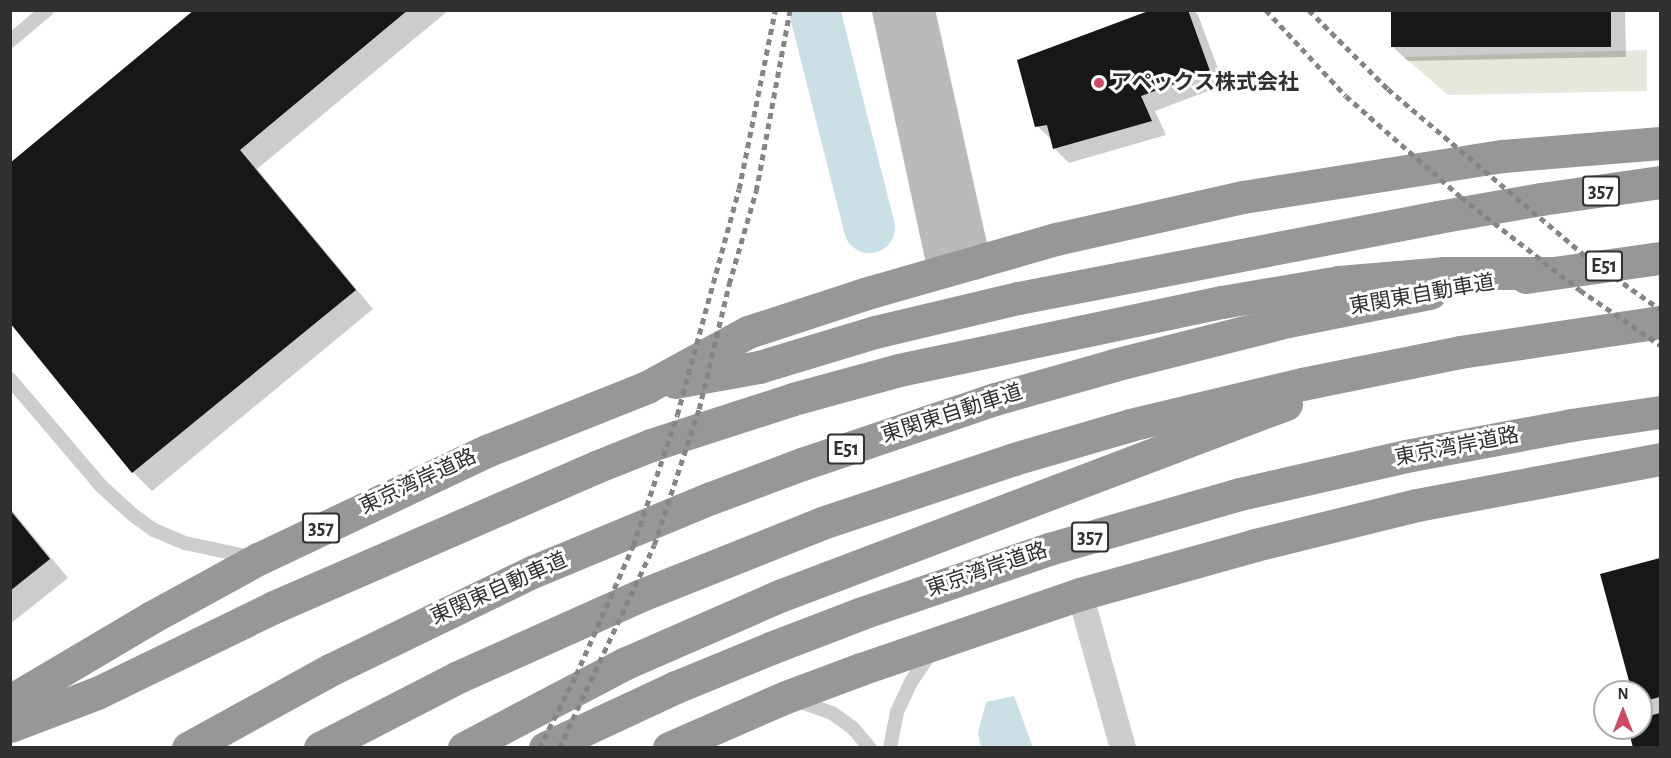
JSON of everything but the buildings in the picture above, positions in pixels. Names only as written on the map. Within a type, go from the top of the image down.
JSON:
[{"type":"highway","name":"東京湾岸道路","points":[[10,701],[152,617],[258,559],[489,450],[647,387],[748,332],[1056,239],[1243,196],[1503,156],[1660,142]]},
{"type":"highway","name":"東京湾岸道路","points":[[647,387],[759,367],[875,332],[1018,298],[1541,199],[1660,182]]},
{"type":"highway","name":"東関東自動車道","points":[[188,747],[330,670],[532,572],[711,498],[875,438],[995,399],[1201,342],[1368,305],[1547,273],[1660,258]]},
{"type":"highway","points":[[10,726],[97,693],[274,607],[596,467],[671,438],[782,402],[898,370],[1222,302],[1339,282],[1420,275],[1547,273]]},
{"type":"highway","points":[[320,747],[458,677],[560,630],[725,561],[822,523],[1003,463],[1130,425],[1383,367],[1558,336],[1660,322]]},
{"type":"highway","points":[[464,747],[626,663],[782,595],[1383,367]]},
{"type":"highway","name":"東京湾岸道路","points":[[545,747],[771,648],[938,586],[1049,549],[1240,494],[1406,456],[1570,425],[1660,412]]},
{"type":"highway","name":"357","points":[[669,747],[786,697],[1080,594],[1255,545],[1406,507],[1660,459]]},
{"type":"street","points":[[888,10],[959,267]]},
{"type":"street","points":[[918,10],[959,267]]},
{"type":"street","points":[[1080,594],[1123,747]]},
{"type":"lane","points":[[10,41],[47,10]]},
{"type":"lane","points":[[10,379],[101,486],[154,530],[185,543],[258,559]]},
{"type":"lane","points":[[890,747],[897,711],[906,692],[939,642]]},
{"type":"lane","points":[[786,697],[832,713],[853,728],[870,747]]},
{"type":"shaded area","points":[[1647,50],[1647,91],[1448,95],[1404,57]]},
{"type":"shaded area","points":[[1014,696],[1033,747],[981,747],[978,733],[986,702]]},
{"type":"waterway","points":[[814,10],[869,227]]},
{"type":"railway","points":[[539,748],[576,675],[633,546],[677,415],[739,189],[775,10]]},
{"type":"railway","points":[[559,748],[654,545],[699,409],[729,284],[756,191],[790,10]]},
{"type":"railway","points":[[1266,10],[1346,96],[1461,197],[1580,290],[1660,345]]},
{"type":"railway","points":[[1309,10],[1388,89],[1589,259],[1660,309]]},
{"type":"place","name":"アペックス株式会社","points":[[1099,83]]}]
